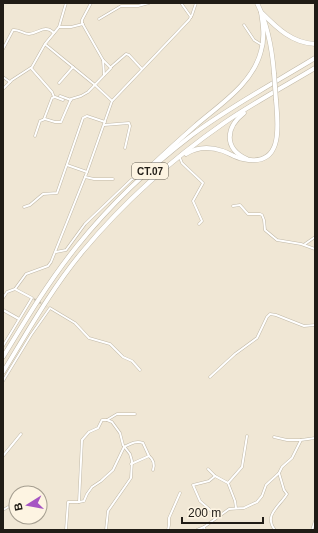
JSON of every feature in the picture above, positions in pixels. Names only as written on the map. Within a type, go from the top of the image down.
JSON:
[{"type":"highway","points":[[150,182],[191,151],[212,148],[242,159],[251,160],[266,157],[277,142],[278,127],[274,73],[268,33],[257,3]]},
{"type":"highway","points":[[261,12],[284,33],[298,40],[315,44]]},
{"type":"highway","points":[[116,202],[154,163],[241,86],[253,72],[261,52],[264,35],[261,12]]},
{"type":"highway","name":"CT.07","points":[[3,356],[50,282],[77,246],[116,202],[192,135],[220,115],[315,58]]},
{"type":"highway","points":[[251,160],[238,154],[231,144],[229,138],[233,123],[244,113],[287,88],[315,68]]},
{"type":"highway","name":"CT.07","points":[[3,372],[56,287],[83,251],[122,208],[177,158],[224,122],[315,68]]},
{"type":"street","points":[[3,88],[31,68],[59,27],[66,3]]},
{"type":"street","points":[[91,3],[82,20],[83,24],[102,60],[111,68]]},
{"type":"street","points":[[99,19],[121,6],[138,6],[149,3]]},
{"type":"street","points":[[181,3],[192,17]]},
{"type":"street","points":[[3,298],[7,292],[15,289],[22,278],[28,273],[49,266],[56,252],[87,172],[112,101],[192,17],[196,3]]},
{"type":"street","points":[[59,27],[71,27],[83,24]]},
{"type":"street","points":[[244,25],[254,40],[262,45]]},
{"type":"street","points":[[3,50],[13,30],[29,34],[47,29],[54,33]]},
{"type":"street","points":[[46,44],[112,101]]},
{"type":"street","points":[[60,96],[71,100],[82,96],[126,54],[129,55],[142,69]]},
{"type":"street","points":[[102,60],[104,76]]},
{"type":"street","points":[[59,83],[73,67]]},
{"type":"street","points":[[31,68],[52,92],[54,98]]},
{"type":"street","points":[[3,77],[10,82]]},
{"type":"street","points":[[54,98],[63,100]]},
{"type":"street","points":[[35,136],[40,122],[44,119],[51,99],[54,98]]},
{"type":"street","points":[[44,119],[61,122],[71,100]]},
{"type":"street","points":[[24,207],[30,205],[43,194],[56,194],[83,118],[87,116],[104,123],[129,123],[130,126],[125,148]]},
{"type":"street","points":[[180,158],[182,163],[203,182],[193,200],[202,221],[198,224]]},
{"type":"street","points":[[56,252],[62,252],[67,249],[88,222],[133,178],[154,163]]},
{"type":"street","points":[[67,165],[87,172]]},
{"type":"street","points":[[85,177],[94,179],[113,179]]},
{"type":"street","points":[[233,206],[240,205],[248,214],[262,215],[265,230],[277,240],[304,245],[315,249]]},
{"type":"street","points":[[304,245],[315,237]]},
{"type":"street","points":[[3,346],[33,299],[15,289]]},
{"type":"street","points":[[3,381],[48,308],[75,323],[89,338],[110,344],[123,357],[132,361],[140,370]]},
{"type":"street","points":[[3,310],[19,319]]},
{"type":"street","points":[[210,377],[230,358],[257,338],[267,317],[270,314],[304,326],[315,324]]},
{"type":"street","points":[[79,502],[82,440],[89,432],[98,428],[102,420],[107,420],[117,414],[135,414]]},
{"type":"street","points":[[106,530],[108,510],[130,480],[131,464],[130,454],[124,447],[120,433],[111,421],[107,420]]},
{"type":"street","points":[[3,456],[20,434]]},
{"type":"street","points":[[228,483],[242,467],[247,436]]},
{"type":"street","points":[[274,437],[287,440],[315,438]]},
{"type":"street","points":[[197,530],[204,527],[217,516],[229,509],[244,508],[257,502],[262,496],[266,485],[295,454],[301,440]]},
{"type":"street","points":[[66,530],[68,502],[84,501],[92,487],[113,470],[124,447],[133,443],[143,443],[149,456],[154,462],[155,466],[153,470]]},
{"type":"street","points":[[131,464],[149,456]]},
{"type":"street","points":[[208,469],[215,476],[228,483],[236,508]]},
{"type":"street","points":[[275,530],[271,524],[271,518],[275,509],[287,494],[278,473]]},
{"type":"street","points":[[215,476],[209,481],[194,485],[200,501],[217,516]]},
{"type":"street","points":[[168,530],[170,524],[169,518],[180,493]]},
{"type":"street","points":[[3,510],[8,507]]},
{"type":"street","points":[[312,530],[315,521]]},
{"type":"tunnel","points":[[34,299],[47,307]]}]
